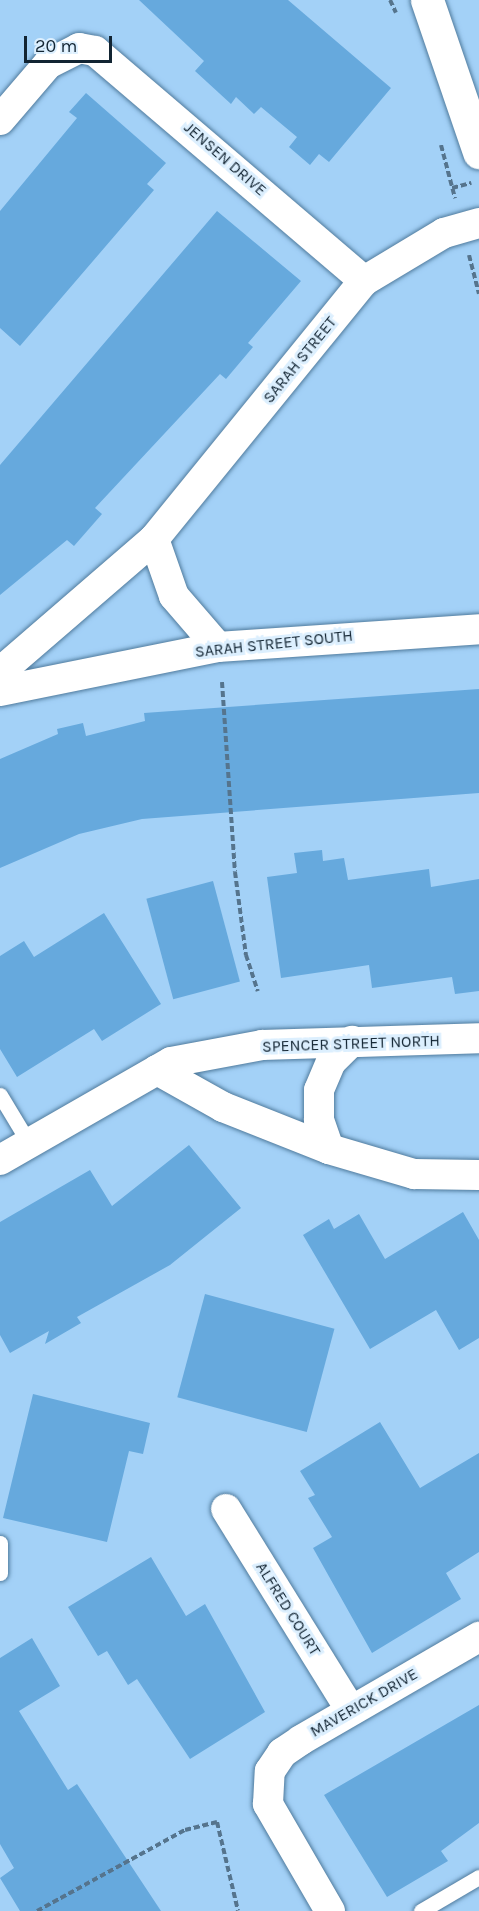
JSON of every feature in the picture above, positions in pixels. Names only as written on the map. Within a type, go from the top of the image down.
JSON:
[{"type":"street","points":[[427,0],[479,152]]},
{"type":"street","name":"JENSEN DRIVE","points":[[0,120],[48,64],[80,48],[108,57],[364,281]]},
{"type":"street","name":"SARAH STREET","points":[[0,672],[154,539],[364,281],[444,232],[471,225]]},
{"type":"street","points":[[154,539],[174,596],[218,647]]},
{"type":"street","name":"SARAH STREET SOUTH","points":[[0,691],[218,647],[479,630]]},
{"type":"street","name":"SPENCER STREET NORTH","points":[[0,1160],[171,1062],[262,1046],[479,1038]]},
{"type":"street","points":[[329,1149],[319,1120],[319,1090],[331,1062],[352,1041]]},
{"type":"street","points":[[157,1071],[224,1107],[329,1149],[414,1174],[479,1175]]},
{"type":"street","name":"ALFRED COURT","points":[[226,1509],[350,1709]]},
{"type":"street","name":"MAVERICK DRIVE","points":[[330,1911],[275,1819],[267,1785],[282,1753],[350,1709],[479,1637]]},
{"type":"lane","points":[[0,1095],[29,1143]]},
{"type":"lane","points":[[0,1542],[0,1573]]},
{"type":"lane","points":[[421,1911],[479,1877]]},
{"type":"path","points":[[390,0],[399,21]]},
{"type":"path","points":[[438,133],[452,188],[471,225],[479,294]]},
{"type":"path","points":[[452,188],[479,181]]},
{"type":"path","points":[[222,682],[235,872],[246,955],[258,991]]},
{"type":"path","points":[[37,1911],[185,1830],[216,1822],[238,1911]]},
{"type":"building","points":[[139,0],[288,0],[391,88],[329,162],[319,154],[310,165],[289,147],[297,137],[261,107],[254,114],[236,97],[231,104],[195,71],[204,61]]},
{"type":"building","points":[[86,93],[166,163],[147,184],[154,190],[20,346],[0,328],[0,211],[77,118],[69,112]]},
{"type":"building","points":[[217,211],[301,281],[248,343],[253,347],[226,379],[220,374],[95,508],[102,514],[74,546],[67,540],[0,595],[0,465]]},
{"type":"building","points":[[479,689],[479,793],[142,819],[79,834],[0,868],[0,759],[58,734],[57,729],[83,723],[86,736],[145,721],[144,713]]},
{"type":"building","points":[[322,850],[323,861],[344,858],[348,880],[429,869],[431,887],[479,879],[479,991],[455,994],[452,977],[372,988],[369,965],[281,978],[267,877],[297,873],[294,853]]},
{"type":"building","points":[[213,881],[240,981],[173,999],[146,899]]},
{"type":"building","points":[[104,913],[161,1004],[102,1041],[94,1029],[17,1077],[0,1049],[0,956],[24,941],[34,957]]},
{"type":"building","points":[[189,1145],[241,1208],[170,1265],[77,1317],[81,1323],[45,1344],[49,1331],[10,1353],[0,1335],[0,1222],[90,1170],[112,1206]]},
{"type":"building","points":[[463,1212],[479,1240],[479,1338],[459,1350],[436,1310],[370,1349],[303,1235],[329,1219],[334,1229],[359,1214],[385,1259]]},
{"type":"building","points":[[205,1294],[334,1329],[307,1432],[177,1397]]},
{"type":"building","points":[[33,1394],[150,1423],[143,1454],[129,1451],[107,1542],[3,1518]]},
{"type":"building","points":[[380,1422],[420,1488],[479,1453],[479,1552],[446,1573],[461,1599],[372,1653],[313,1548],[332,1537],[308,1498],[315,1495],[300,1471]]},
{"type":"building","points":[[151,1557],[186,1616],[205,1604],[265,1712],[190,1759],[137,1679],[128,1685],[107,1651],[98,1656],[68,1607]]},
{"type":"building","points":[[32,1638],[60,1686],[19,1711],[68,1790],[77,1784],[161,1911],[20,1911],[0,1878],[14,1868],[0,1844],[0,1658]]},
{"type":"building","points":[[479,1705],[479,1823],[441,1851],[448,1861],[387,1897],[324,1795]]}]
